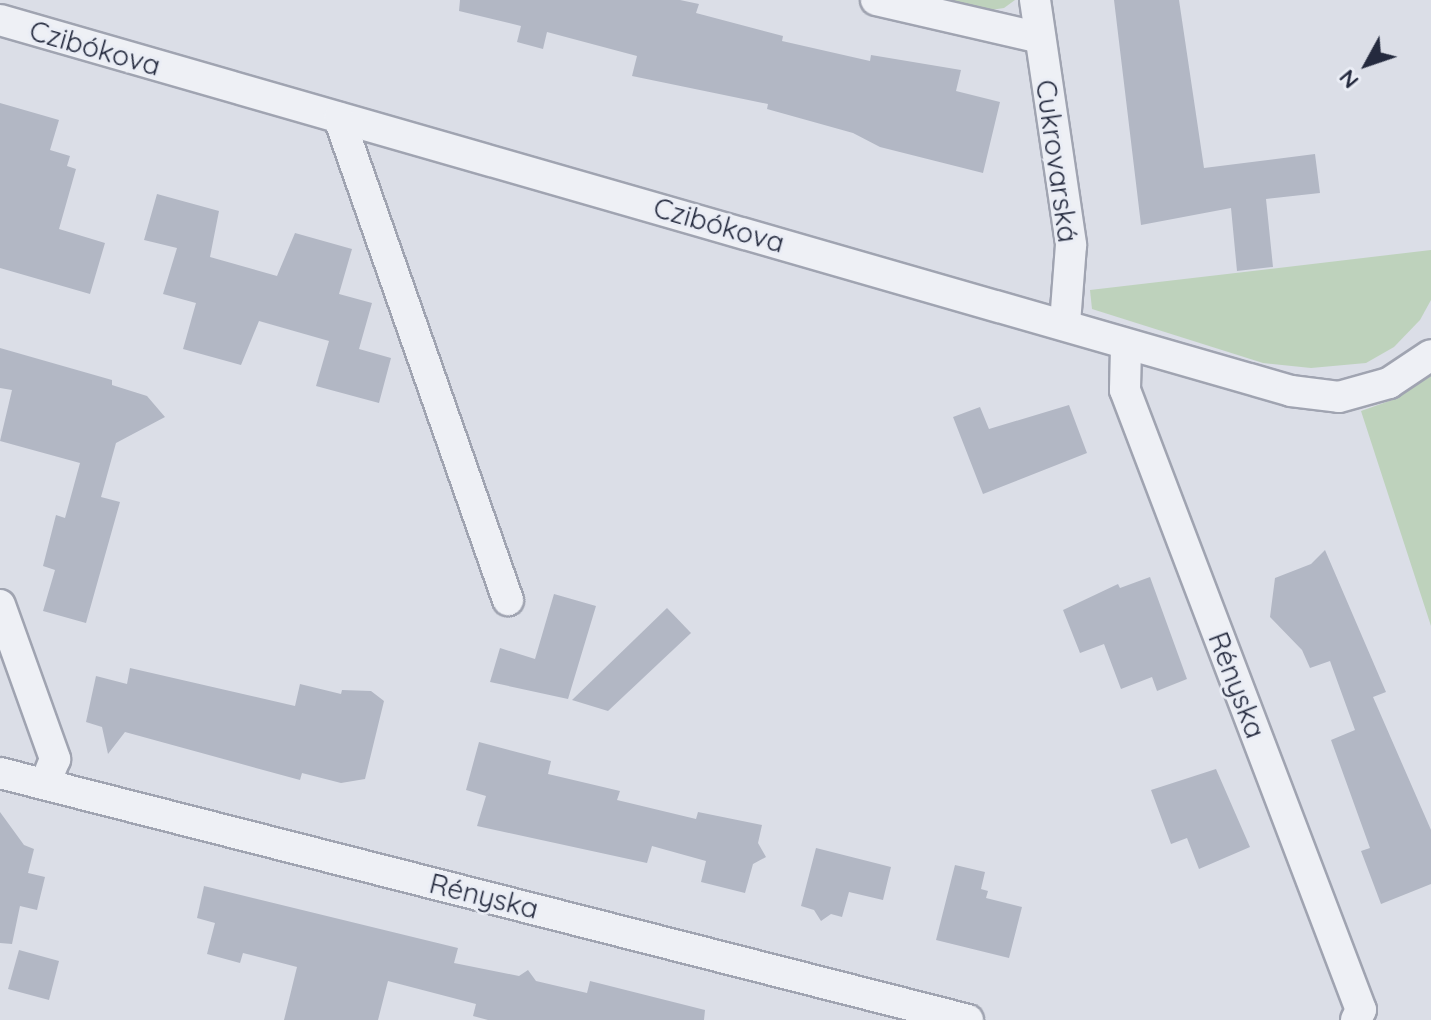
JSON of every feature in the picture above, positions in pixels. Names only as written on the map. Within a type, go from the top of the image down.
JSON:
[{"type":"street","points":[[876,0],[1040,38]]},
{"type":"street","name":"Cukrovarská","points":[[1035,0],[1071,245],[1065,323]]},
{"type":"street","name":"Czibókova","points":[[0,20],[1065,323],[1126,348],[1291,391],[1339,397],[1389,383],[1431,355]]},
{"type":"street","points":[[339,118],[508,600]]},
{"type":"street","name":"Rényska","points":[[1126,348],[1125,390],[1361,1010],[1356,1020]]},
{"type":"street","points":[[0,605],[55,759],[45,784]]},
{"type":"street","name":"Rényska","points":[[0,773],[968,1020]]},
{"type":"green space","points":[[931,0],[1015,0],[1004,8],[977,12]]},
{"type":"green space","points":[[1431,250],[1431,300],[1420,320],[1394,347],[1366,363],[1311,368],[1263,363],[1092,309],[1090,290]]},
{"type":"green space","points":[[1431,376],[1431,626],[1361,411],[1392,400]]},
{"type":"building","points":[[460,0],[680,0],[699,4],[696,13],[783,36],[782,41],[870,61],[871,55],[961,70],[956,91],[1000,102],[983,173],[880,147],[853,133],[767,109],[768,104],[632,76],[637,56],[547,32],[543,49],[517,42],[521,26],[459,11]]},
{"type":"building","points":[[1114,0],[1179,0],[1204,168],[1315,154],[1320,193],[1266,199],[1273,267],[1237,271],[1231,208],[1141,225]]},
{"type":"building","points":[[0,103],[59,120],[50,150],[70,156],[67,166],[76,169],[59,229],[105,243],[90,294],[0,268]]},
{"type":"building","points":[[157,194],[219,211],[210,257],[277,276],[295,233],[352,249],[339,294],[372,303],[359,349],[391,358],[379,403],[316,386],[329,341],[259,321],[241,365],[183,349],[196,303],[163,294],[177,248],[144,240]]},
{"type":"building","points":[[0,348],[112,380],[112,385],[147,396],[165,417],[116,443],[101,497],[120,502],[86,623],[43,611],[55,570],[43,566],[56,515],[65,518],[80,463],[0,441],[12,390],[0,388]]},
{"type":"building","points":[[1069,405],[1087,453],[983,494],[953,417],[980,407],[989,429]]},
{"type":"building","points":[[1325,550],[1386,692],[1373,697],[1431,830],[1431,884],[1381,904],[1361,851],[1370,848],[1331,740],[1355,730],[1330,661],[1310,668],[1302,650],[1270,617],[1275,578],[1311,564]]},
{"type":"building","points":[[1150,577],[1187,679],[1157,691],[1152,677],[1121,689],[1104,644],[1080,653],[1063,610],[1118,584],[1120,588]]},
{"type":"building","points":[[554,594],[596,606],[568,699],[490,682],[500,648],[535,659]]},
{"type":"building","points":[[667,608],[691,633],[608,711],[572,700]]},
{"type":"building","points":[[130,668],[295,706],[300,684],[341,694],[342,690],[371,691],[384,701],[365,779],[341,783],[302,773],[300,780],[125,732],[108,754],[102,727],[86,722],[96,676],[127,684]]},
{"type":"building","points":[[479,742],[551,761],[548,774],[620,791],[617,800],[696,819],[698,812],[762,825],[758,843],[766,857],[753,864],[745,893],[701,882],[706,861],[652,846],[647,863],[477,826],[486,796],[466,790]]},
{"type":"building","points":[[1216,769],[1250,847],[1199,869],[1187,838],[1171,844],[1151,790]]},
{"type":"building","points":[[0,812],[24,845],[34,849],[28,873],[45,877],[37,910],[20,906],[12,944],[0,943]]},
{"type":"building","points":[[816,848],[891,867],[883,900],[849,892],[842,917],[831,914],[821,921],[814,910],[801,906]]},
{"type":"building","points":[[955,865],[985,872],[981,889],[988,891],[986,898],[1022,907],[1009,958],[936,940]]},
{"type":"building","points":[[204,886],[458,948],[454,963],[519,976],[528,970],[536,981],[587,993],[590,981],[705,1010],[704,1020],[488,1020],[473,1016],[476,1004],[388,981],[378,1020],[284,1020],[297,967],[243,953],[240,963],[207,954],[215,923],[197,918]]},
{"type":"building","points":[[19,950],[59,961],[49,1000],[8,989]]}]
